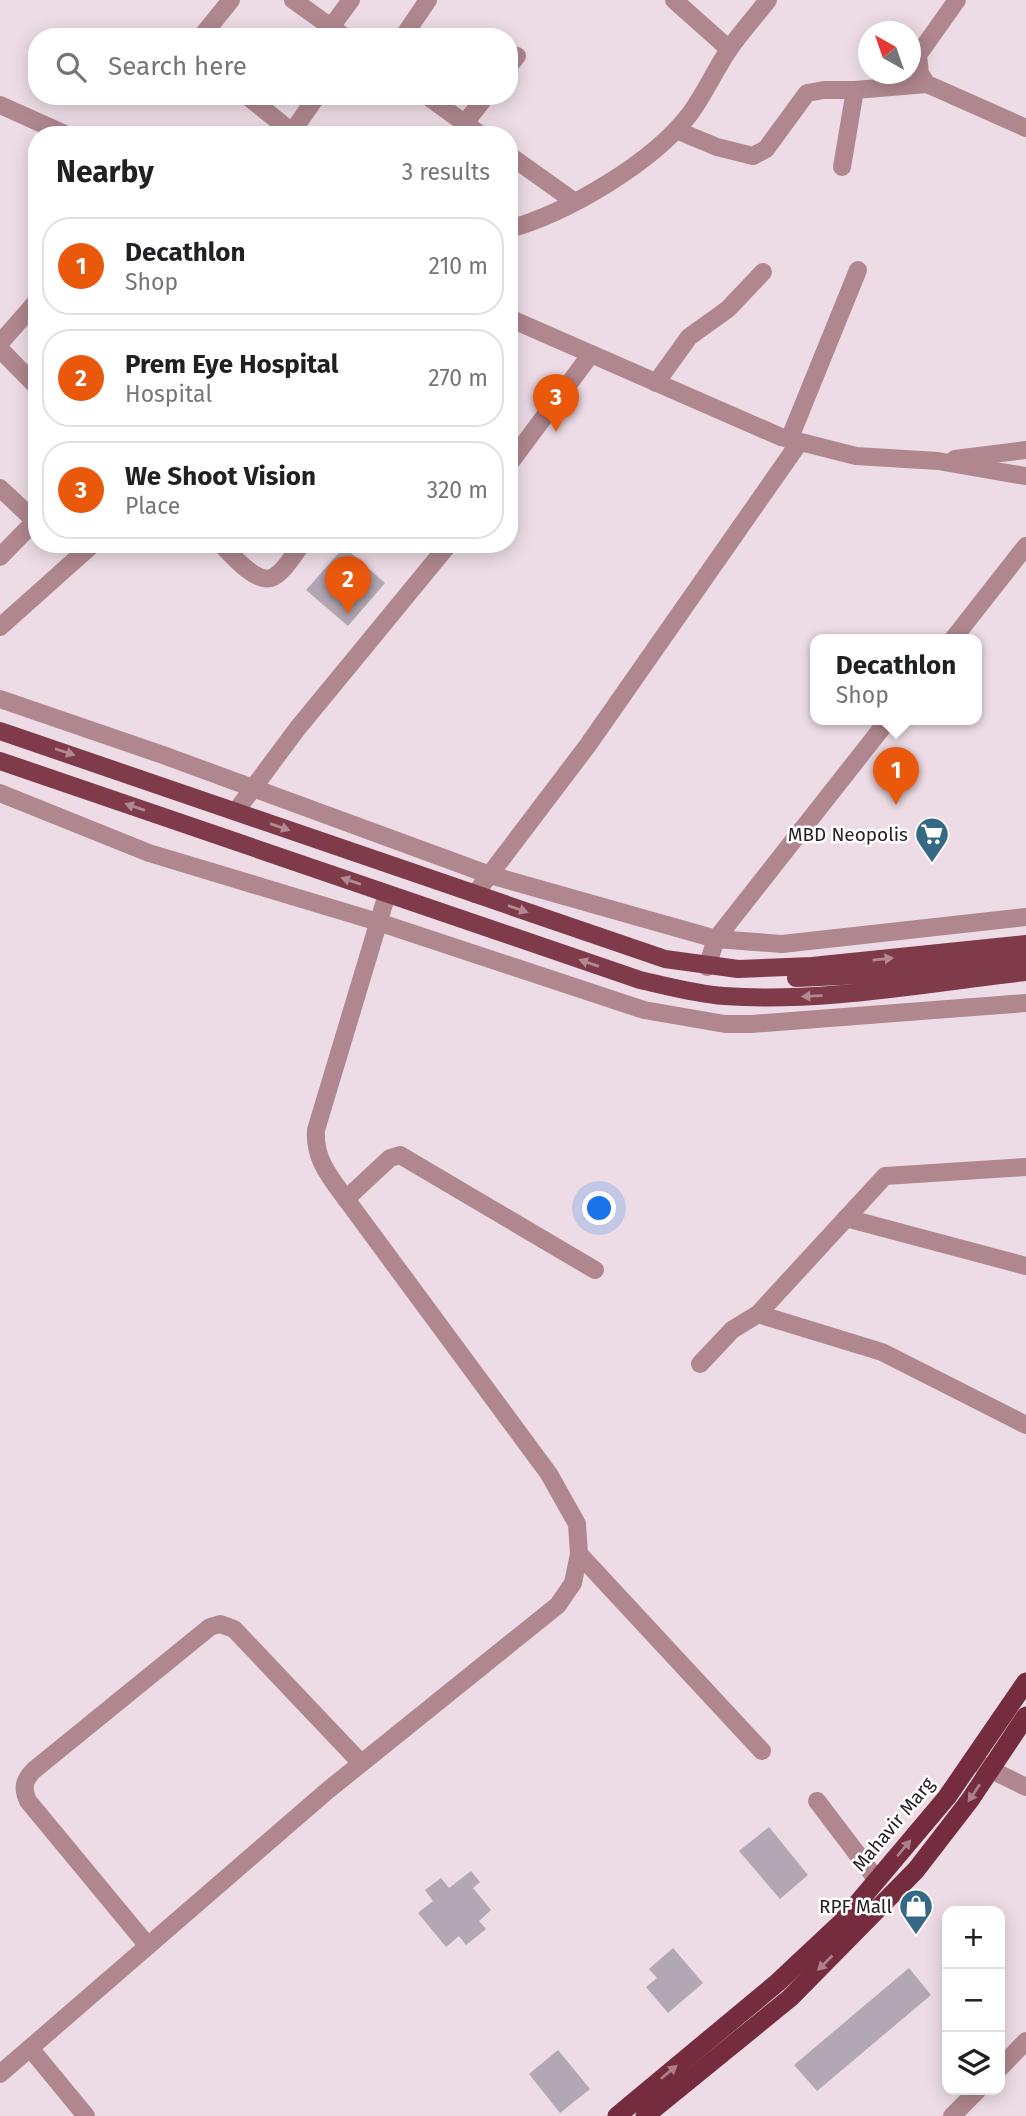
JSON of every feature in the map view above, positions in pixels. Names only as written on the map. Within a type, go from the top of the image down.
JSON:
[{"type":"highway","name":"Mahavir Marg","points":[[617,2116],[777,1983],[840,1924],[947,1797],[1026,1682]]},
{"type":"highway","points":[[645,2116],[790,1998],[916,1870],[1026,1716]]},
{"type":"main road","points":[[0,731],[665,959],[738,970],[813,966],[1026,944]]},
{"type":"main road","points":[[0,761],[640,980],[723,996],[817,996],[1026,972]]},
{"type":"main road","points":[[738,970],[750,977],[764,978],[863,975],[1026,957]]},
{"type":"street","points":[[208,28],[230,0]]},
{"type":"street","points":[[293,0],[332,28]]},
{"type":"street","points":[[340,28],[351,0]]},
{"type":"street","points":[[408,28],[428,0]]},
{"type":"street","points":[[674,0],[729,49]]},
{"type":"street","points":[[518,226],[575,202],[644,159],[676,130],[689,114],[729,49],[768,0]]},
{"type":"street","points":[[927,84],[920,74],[918,55],[957,0]]},
{"type":"street","points":[[676,130],[753,156],[766,149],[807,93],[927,84],[1026,128]]},
{"type":"street","points":[[842,167],[855,90]]},
{"type":"street","points":[[0,104],[48,126]]},
{"type":"street","points":[[258,105],[283,126]]},
{"type":"street","points":[[296,126],[311,105]]},
{"type":"street","points":[[440,105],[469,126]]},
{"type":"street","points":[[465,123],[479,105]]},
{"type":"street","points":[[518,161],[575,202]]},
{"type":"street","points":[[475,894],[588,745],[794,442],[858,270]]},
{"type":"street","points":[[656,383],[689,337],[728,309],[763,272]]},
{"type":"street","points":[[0,344],[28,312]]},
{"type":"street","points":[[518,322],[794,442],[856,456],[938,461],[1026,477],[1023,458],[1026,451],[938,461]]},
{"type":"street","points":[[0,349],[28,378]]},
{"type":"street","points":[[518,452],[591,354]]},
{"type":"street","points":[[0,488],[28,513]]},
{"type":"street","points":[[0,557],[28,528]]},
{"type":"street","points":[[957,634],[1026,546]]},
{"type":"street","points":[[0,627],[83,553]]},
{"type":"street","points":[[230,553],[250,572],[262,578],[272,578],[295,553]]},
{"type":"street","points":[[236,811],[297,729],[442,553]]},
{"type":"street","points":[[0,699],[490,875],[716,939],[782,944],[1026,917]]},
{"type":"street","points":[[707,967],[716,939],[885,725]]},
{"type":"street","points":[[0,793],[149,853],[378,922],[644,1010],[725,1024],[1026,1003]]},
{"type":"street","points":[[0,2074],[362,1763],[558,1605],[573,1583],[579,1554],[577,1524],[550,1474],[346,1199],[322,1164],[315,1143],[316,1130],[387,894]]},
{"type":"street","points":[[346,1199],[390,1158],[400,1155],[595,1269]]},
{"type":"street","points":[[699,1364],[732,1330],[758,1314],[885,1175],[1026,1167]]},
{"type":"street","points":[[846,1218],[1026,1266]]},
{"type":"street","points":[[758,1314],[882,1352],[1026,1425]]},
{"type":"street","points":[[579,1554],[762,1751]]},
{"type":"street","points":[[148,1946],[28,1801],[24,1784],[34,1770],[210,1627],[220,1624],[234,1629],[362,1763]]},
{"type":"street","points":[[971,1760],[1026,1787]]},
{"type":"street","points":[[817,1801],[877,1880]]},
{"type":"street","points":[[1005,2063],[1026,2041]]},
{"type":"street","points":[[30,2048],[86,2116]]},
{"type":"street","points":[[962,2113],[975,2095]]},
{"type":"building","points":[[339,553],[351,553],[385,583],[348,626],[306,590]]},
{"type":"building","points":[[769,1827],[808,1875],[780,1899],[739,1851]]},
{"type":"building","points":[[471,1871],[480,1882],[473,1888],[491,1910],[479,1921],[486,1929],[466,1945],[459,1936],[446,1947],[418,1913],[433,1901],[425,1890],[441,1878],[449,1888]]},
{"type":"building","points":[[673,1948],[703,1983],[668,2013],[646,1987],[657,1978],[649,1969]]},
{"type":"building","points":[[909,1968],[931,1995],[817,2091],[794,2065]]},
{"type":"building","points":[[558,2050],[590,2089],[560,2113],[529,2074]]},
{"type":"place","name":"We Shoot Vision","points":[[556,432]]},
{"type":"place","name":"Prem Eye Hospital","points":[[348,614]]},
{"type":"place","name":"Decathlon","points":[[896,805]]},
{"type":"place","name":"MBD Neopolis","points":[[932,864]]},
{"type":"place","name":"RPF Mall","points":[[916,1936]]}]
